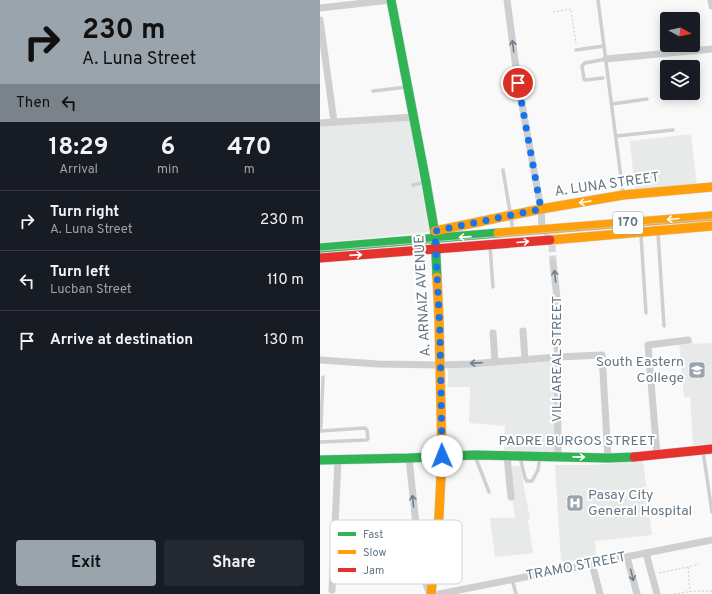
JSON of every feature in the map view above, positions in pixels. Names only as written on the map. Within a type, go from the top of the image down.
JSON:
[{"type":"main road","name":"A. ARNAIZ AVENUE","points":[[391,0],[435,235],[441,365],[442,456],[439,520]]},
{"type":"main road","name":"A. LUNA STREET","points":[[435,235],[511,215],[541,209],[623,195],[712,187]]},
{"type":"main road","name":"170","points":[[320,248],[435,235],[486,232],[513,233],[712,216]]},
{"type":"main road","name":"170","points":[[320,258],[436,249],[475,248],[490,245],[551,242],[658,230],[712,226]]},
{"type":"main road","name":"PADRE BURGOS STREET","points":[[320,460],[474,455],[608,458],[708,450]]},
{"type":"main road","name":"A. ARNAIZ AVENUE","points":[[431,594],[432,584]]},
{"type":"street","points":[[320,8],[391,0]]},
{"type":"street","points":[[507,0],[518,83],[541,209],[542,227],[551,242]]},
{"type":"street","points":[[711,0],[712,6]]},
{"type":"street","points":[[320,20],[334,122]]},
{"type":"street","points":[[606,59],[712,49]]},
{"type":"street","points":[[320,123],[414,117]]},
{"type":"street","name":"VILLAREAL STREET","points":[[553,262],[557,298],[558,457]]},
{"type":"street","points":[[523,330],[525,360]]},
{"type":"street","points":[[493,333],[494,362]]},
{"type":"street","points":[[657,455],[648,345],[688,340]]},
{"type":"street","points":[[320,360],[378,364],[441,365],[602,355],[608,458]]},
{"type":"street","points":[[507,456],[511,498]]},
{"type":"street","points":[[409,458],[416,520]]},
{"type":"street","points":[[335,520],[338,460]]},
{"type":"street","name":"TRAMO STREET","points":[[440,594],[712,541]]},
{"type":"street","points":[[646,553],[657,594]]},
{"type":"street","points":[[627,557],[637,594]]},
{"type":"street","points":[[592,564],[600,594]]},
{"type":"street","points":[[332,584],[332,590]]},
{"type":"street","points":[[426,584],[431,594]]},
{"type":"lane","points":[[598,0],[623,195]]},
{"type":"lane","points":[[576,50],[604,46]]},
{"type":"lane","points":[[603,78],[585,80],[582,66],[585,63],[606,59]]},
{"type":"lane","points":[[373,91],[408,86]]},
{"type":"lane","points":[[612,104],[647,99]]},
{"type":"lane","points":[[616,136],[673,130]]},
{"type":"lane","points":[[503,170],[513,233]]},
{"type":"lane","points":[[413,185],[426,182]]},
{"type":"lane","points":[[640,222],[646,313]]},
{"type":"lane","points":[[658,230],[664,326]]},
{"type":"lane","points":[[490,245],[492,288]]},
{"type":"lane","points":[[320,442],[366,440],[368,438],[367,430],[365,428],[320,431],[322,420],[323,377]]},
{"type":"lane","points":[[708,450],[712,512]]},
{"type":"lane","points":[[474,455],[489,492]]},
{"type":"lane","points":[[520,456],[527,481],[532,481],[538,470],[540,456]]},
{"type":"lane","points":[[512,579],[516,594]]},
{"type":"path","points":[[553,12],[571,9],[576,50]]},
{"type":"path","points":[[652,574],[699,564]]},
{"type":"path","points":[[688,567],[690,592]]},
{"type":"path","points":[[674,594],[694,591],[712,591]]},
{"type":"shaded area","points":[[409,117],[429,232],[320,243],[320,124]]},
{"type":"shaded area","points":[[691,134],[697,185],[635,191],[630,141]]},
{"type":"shaded area","name":"South Eastern College","points":[[693,341],[693,344],[712,343],[712,444],[693,445],[690,397],[684,397],[679,342]]},
{"type":"shaded area","points":[[555,359],[555,453],[504,450],[505,426],[469,423],[470,387],[448,387],[448,367]]},
{"type":"shaded area","points":[[643,461],[652,535],[595,541],[596,560],[561,561],[555,465],[590,465]]},
{"type":"shaded area","points":[[520,466],[530,519],[528,520],[533,553],[495,557],[490,518],[515,518],[508,467]]},
{"type":"tunnel","points":[[552,245],[553,262]]},
{"type":"tram line","points":[[320,251],[712,219]]},
{"type":"traffic: fast","points":[[391,0],[435,234],[437,277]]},
{"type":"traffic: fast","points":[[320,248],[498,233]]},
{"type":"traffic: fast","points":[[320,460],[474,455],[608,458],[634,457]]},
{"type":"traffic: slow","points":[[435,231],[541,209],[623,195],[712,187]]},
{"type":"traffic: slow","points":[[498,233],[712,216]]},
{"type":"traffic: slow","points":[[550,240],[712,226]]},
{"type":"traffic: slow","points":[[437,277],[442,456],[439,520]]},
{"type":"traffic: slow","points":[[431,594],[432,584]]},
{"type":"traffic: jam","points":[[320,258],[550,240]]},
{"type":"traffic: jam","points":[[634,457],[712,449]]},
{"type":"place","name":"South Eastern College","points":[[697,370]]},
{"type":"place","name":"Pasay City General Hospital","points":[[575,503]]},
{"type":"route","points":[[442,456],[441,365],[435,231],[541,209],[518,83]]}]
